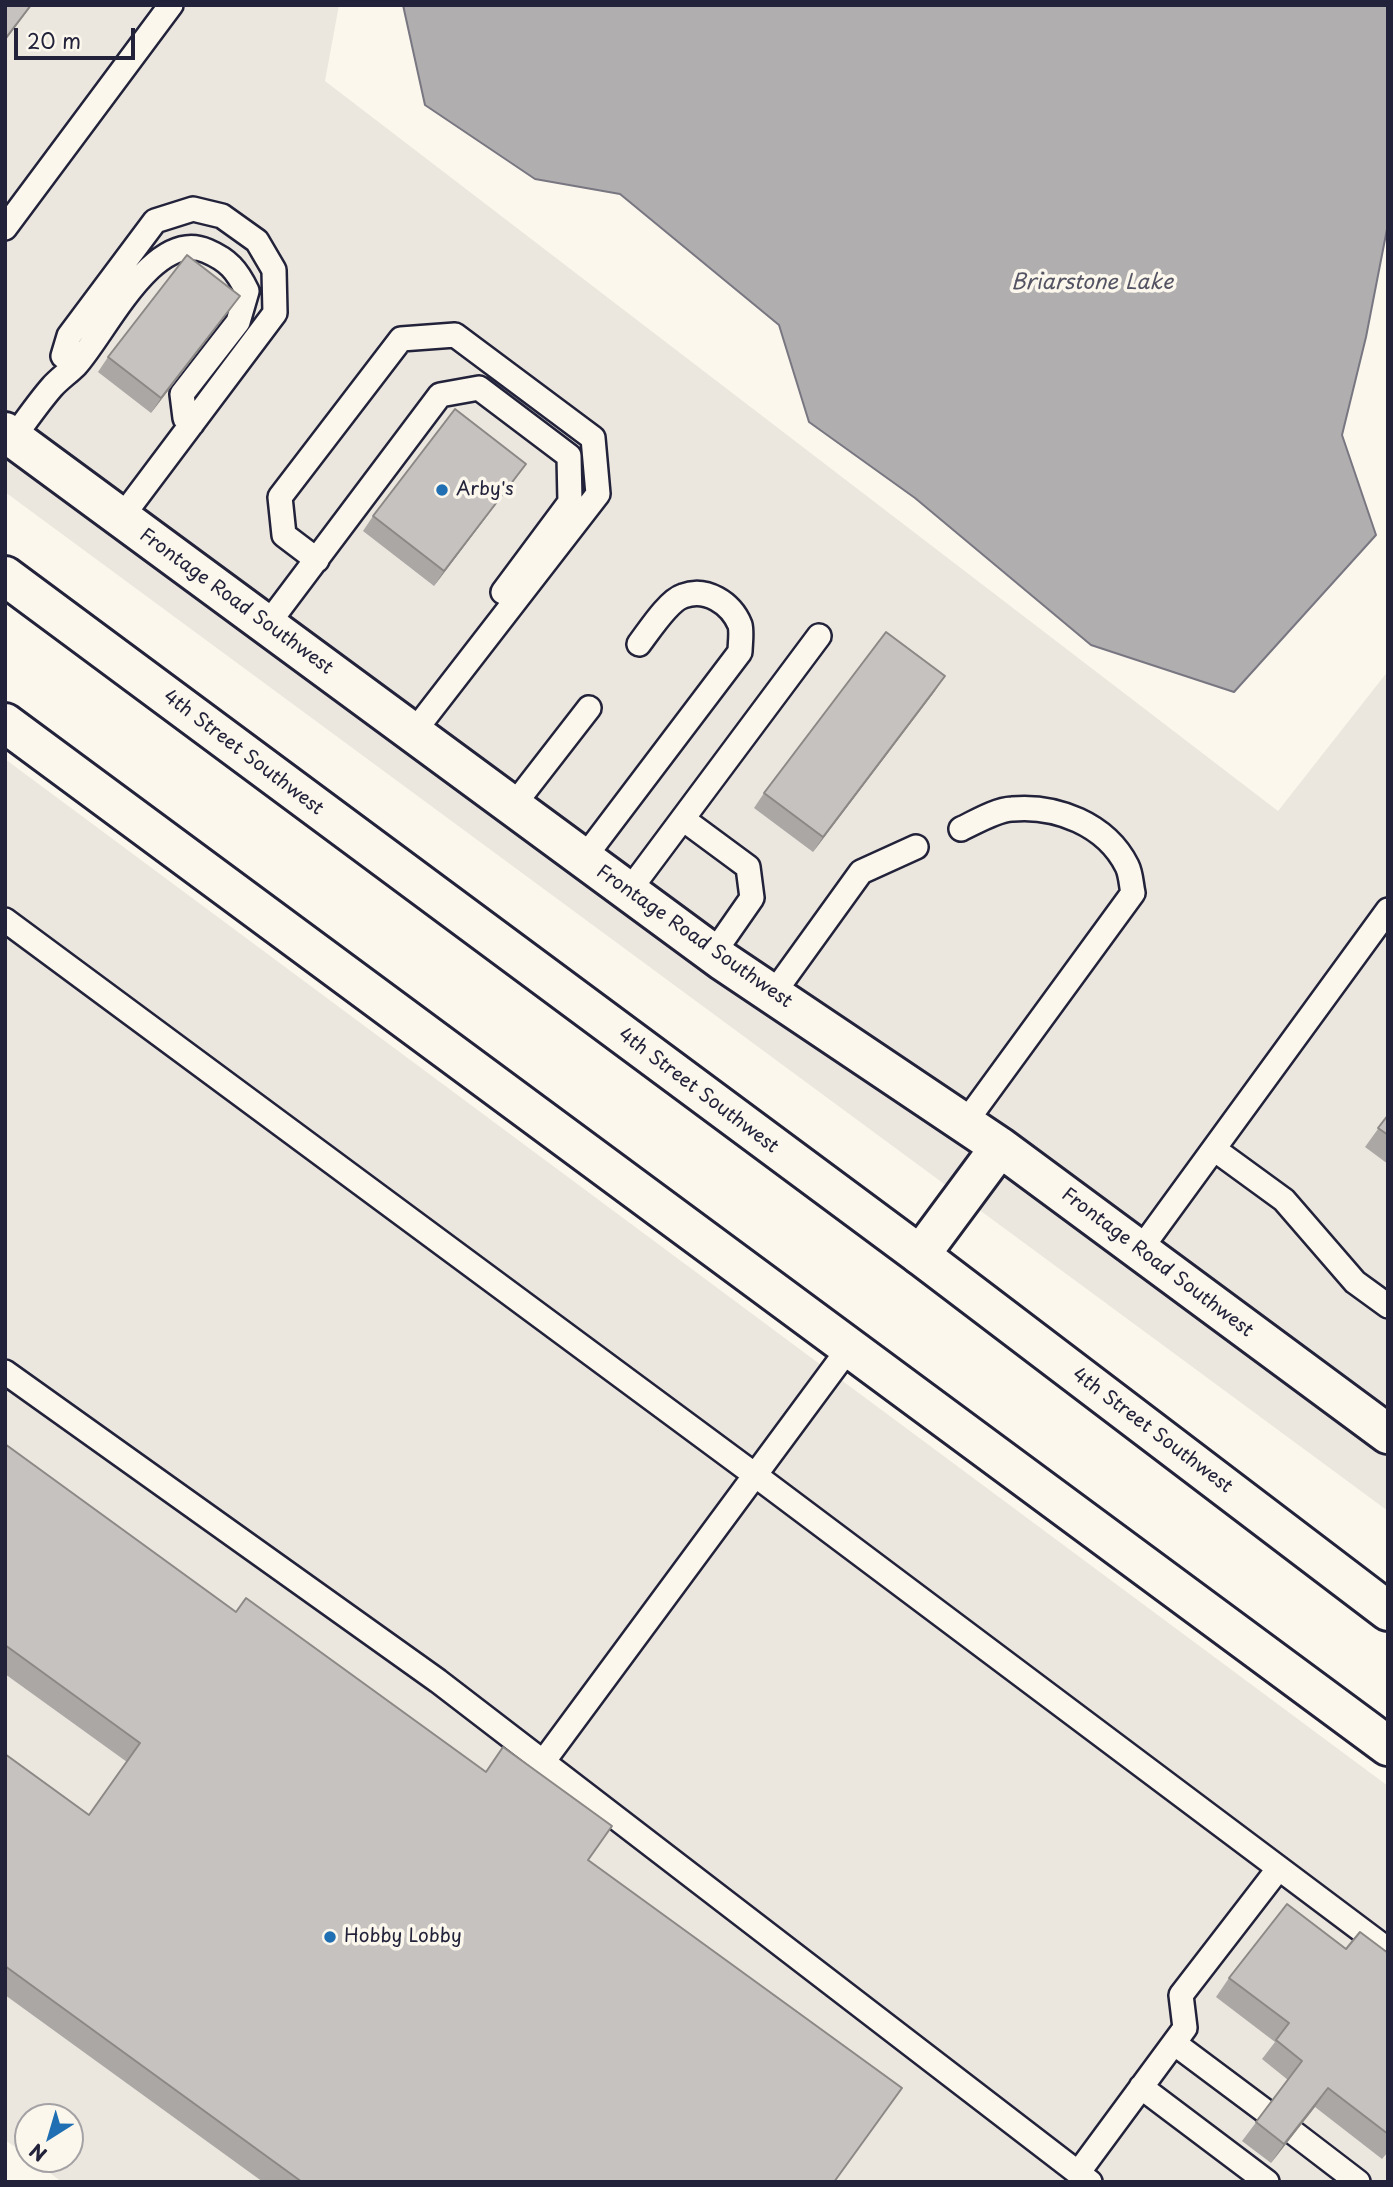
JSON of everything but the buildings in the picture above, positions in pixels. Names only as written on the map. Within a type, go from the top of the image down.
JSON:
[{"type":"main road","name":"Frontage Road Southwest","points":[[9,435],[713,954],[1000,1146],[1388,1434]]},
{"type":"main road","name":"4th Street Southwest","points":[[5,576],[920,1255],[1388,1611]]},
{"type":"main road","points":[[5,723],[1388,1746]]},
{"type":"main road","points":[[920,1255],[1000,1146]]},
{"type":"lane","points":[[5,228],[171,5]]},
{"type":"lane","points":[[76,365],[63,356],[69,336],[155,222],[193,209],[222,216],[257,241],[274,270],[275,313],[121,518]]},
{"type":"lane","points":[[9,435],[52,387],[76,365],[146,270],[173,250],[197,247],[216,255],[237,270],[247,290],[238,322],[182,394],[185,418],[192,424]]},
{"type":"lane","points":[[317,560],[284,535],[280,497],[401,340],[455,335],[593,438],[598,494],[413,733]]},
{"type":"lane","points":[[267,625],[440,395],[479,388],[569,456],[570,502],[487,613],[487,627],[493,631]]},
{"type":"lane","points":[[584,858],[740,652],[740,626],[723,603],[703,592],[681,596],[639,644]]},
{"type":"lane","points":[[628,892],[819,636]]},
{"type":"lane","points":[[513,806],[589,708]]},
{"type":"lane","points":[[961,829],[1009,808],[1053,810],[1086,823],[1115,847],[1128,868],[1133,893],[965,1123]]},
{"type":"lane","points":[[683,819],[748,867],[752,898],[713,954]]},
{"type":"lane","points":[[773,994],[860,872],[916,847]]},
{"type":"lane","points":[[1140,1250],[1388,910]]},
{"type":"lane","points":[[5,920],[755,1475],[1388,1950]]},
{"type":"lane","points":[[1214,1149],[1284,1200],[1355,1282],[1388,1306]]},
{"type":"lane","points":[[543,1762],[849,1348]]},
{"type":"lane","points":[[5,1372],[438,1681],[1084,2177],[1141,2087],[1185,2028],[1181,1996],[1279,1868]]},
{"type":"lane","points":[[1174,2043],[1265,2111]]},
{"type":"lane","points":[[1141,2087],[1267,2182]]},
{"type":"lane","points":[[1294,2133],[1358,2182]]},
{"type":"shaded area","points":[[5,5],[339,5],[325,81],[1278,811],[1388,671],[1388,1511],[5,492]]},
{"type":"shaded area","points":[[5,759],[1388,1786],[1388,2182],[62,2182],[50,2173],[84,2173],[84,2103],[14,2103],[14,2146],[5,2140]]},
{"type":"water","name":"Briarstone Lake","points":[[403,5],[1388,5],[1388,224],[1366,337],[1342,435],[1376,535],[1234,692],[1091,645],[915,498],[809,422],[779,325],[620,194],[535,179],[425,105]]},
{"type":"place","name":"Arby's","points":[[442,490]]},
{"type":"place","name":"Hobby Lobby","points":[[330,1937]]}]
